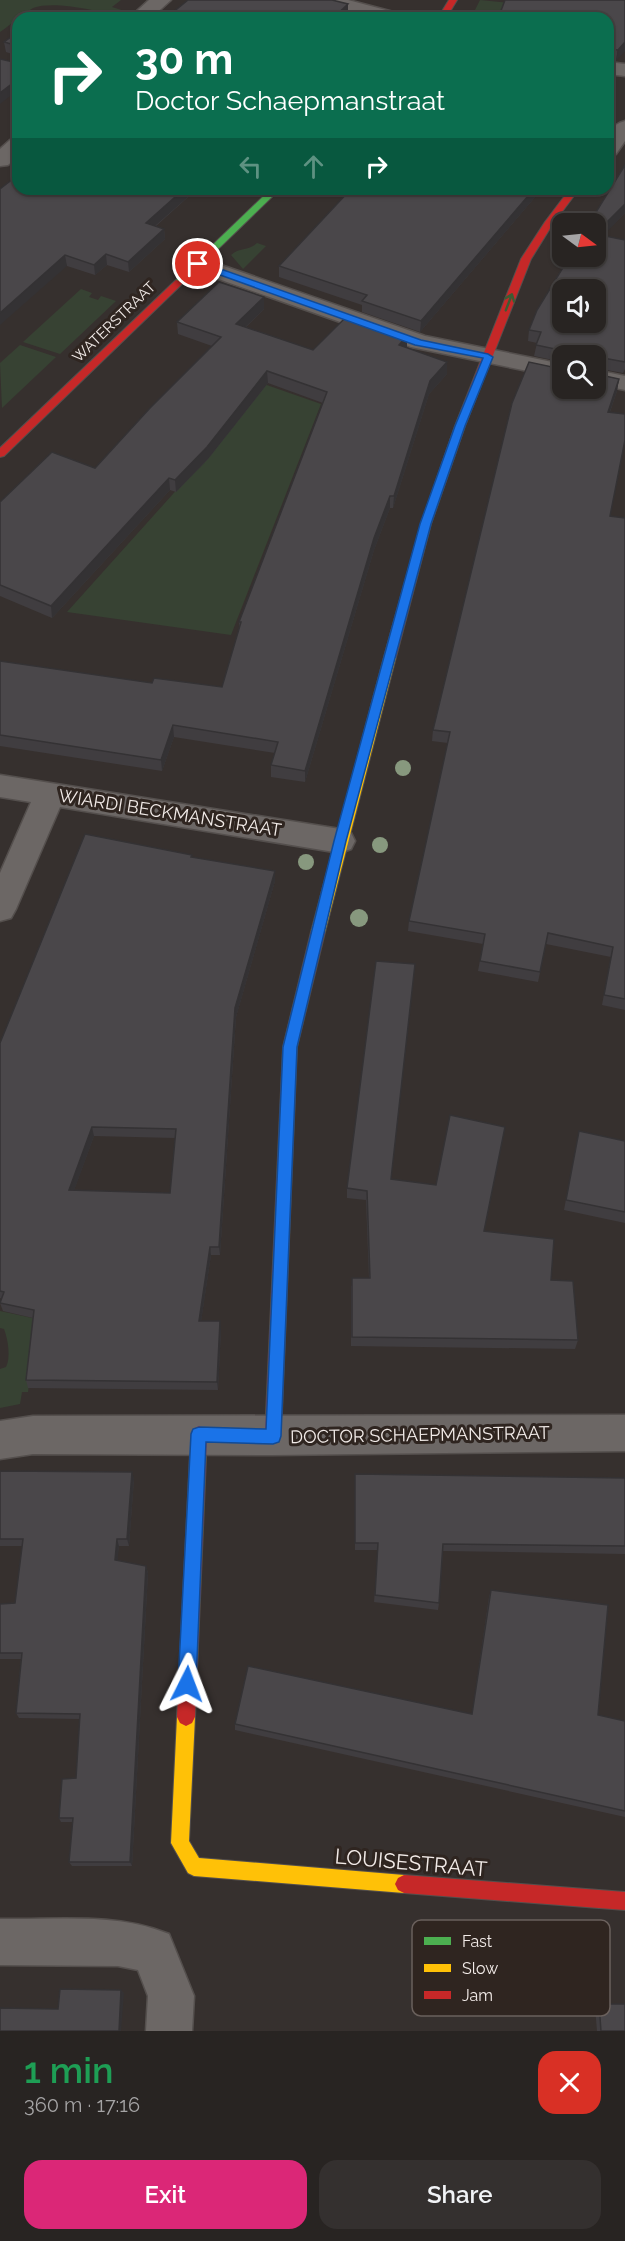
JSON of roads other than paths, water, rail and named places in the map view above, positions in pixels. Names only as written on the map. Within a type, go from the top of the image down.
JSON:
[{"type":"street","points":[[146,12],[161,0]]},
{"type":"street","points":[[325,0],[371,12]]},
{"type":"street","points":[[614,141],[625,127]]},
{"type":"street","points":[[0,160],[12,150]]},
{"type":"street","name":"WATERSTRAAT","points":[[0,454],[270,195]]},
{"type":"street","points":[[273,1436],[290,1047],[340,841],[426,524],[460,426],[526,259],[548,224],[570,195]]},
{"type":"street","points":[[198,264],[419,342],[552,369]]},
{"type":"street","points":[[606,379],[625,383]]},
{"type":"street","name":"WIARDI BECKMANSTRAAT","points":[[0,786],[340,841]]},
{"type":"street","points":[[0,909],[50,794]]},
{"type":"street","name":"DOCTOR SCHAEPMANSTRAAT","points":[[0,1440],[33,1435],[273,1436],[625,1433]]},
{"type":"street","name":"LOUISESTRAAT","points":[[199,1434],[180,1843],[194,1867],[625,1902]]},
{"type":"street","points":[[0,1942],[118,1943],[153,1950],[171,1996],[169,2031]]}]
